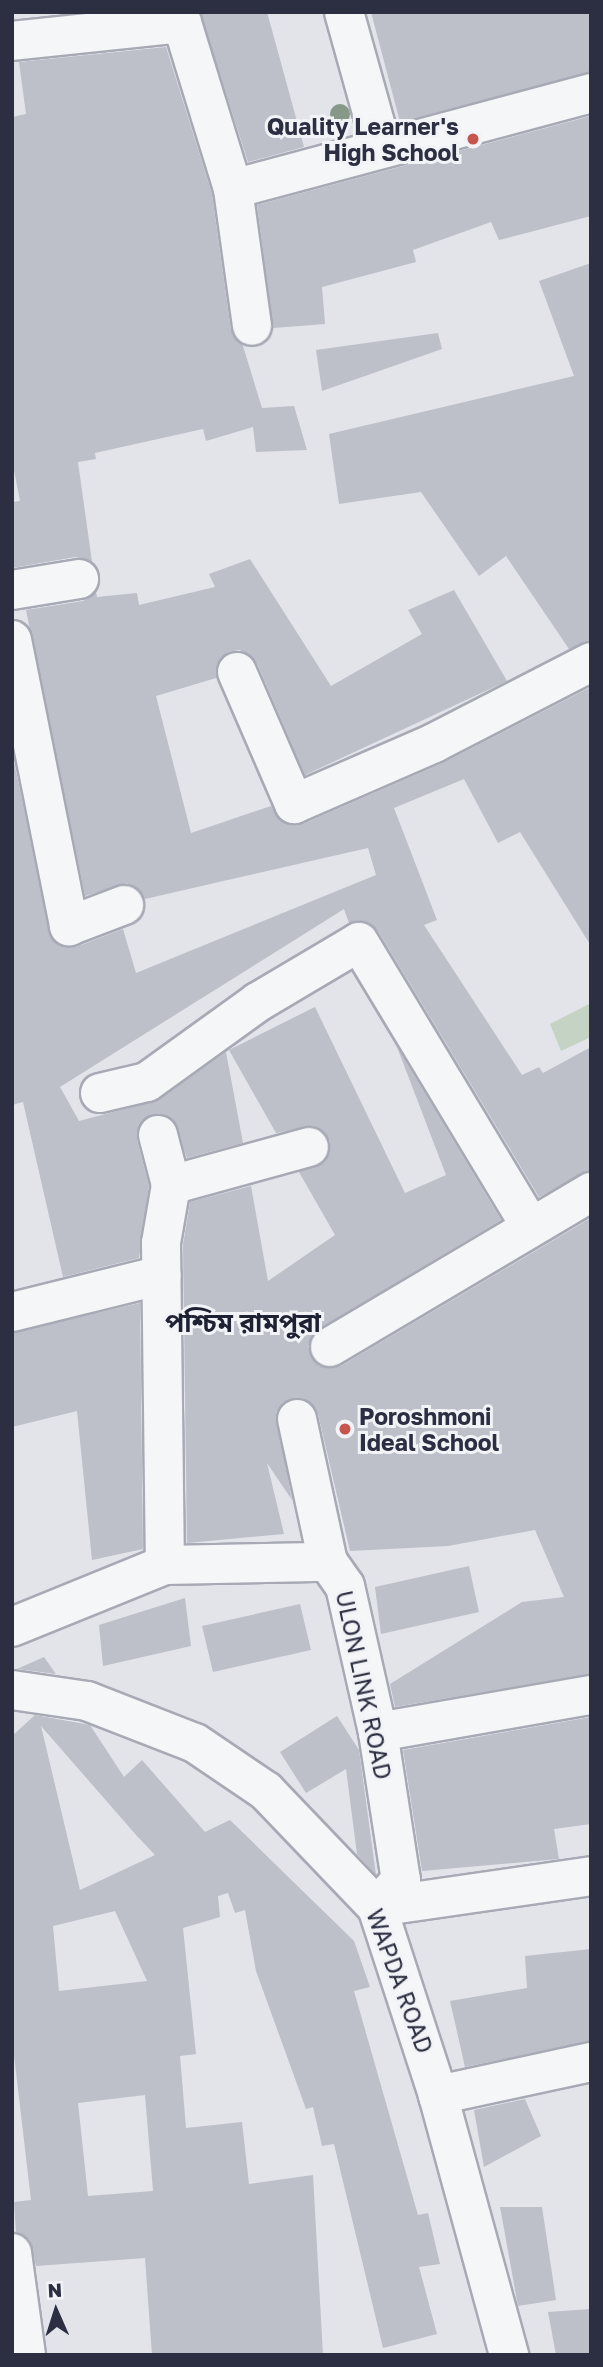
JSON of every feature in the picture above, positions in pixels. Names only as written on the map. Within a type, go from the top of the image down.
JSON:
[{"type":"street","points":[[344,12],[382,148]]},
{"type":"street","points":[[12,41],[182,23],[233,188],[252,326]]},
{"type":"street","points":[[233,188],[591,93]]},
{"type":"street","points":[[12,590],[79,579]]},
{"type":"street","points":[[12,640],[69,926],[124,905]]},
{"type":"street","points":[[237,672],[294,804],[434,743],[591,663]]},
{"type":"street","points":[[100,1093],[147,1082],[258,1002],[359,942],[530,1225]]},
{"type":"street","points":[[158,1135],[171,1185],[161,1275],[166,1565]]},
{"type":"street","points":[[171,1185],[309,1147]]},
{"type":"street","points":[[330,1347],[530,1225],[591,1192]]},
{"type":"street","points":[[12,1312],[161,1275]]},
{"type":"street","name":"ULON LINK ROAD","points":[[297,1419],[328,1562],[345,1586],[378,1732],[401,1880],[377,1907]]},
{"type":"street","points":[[12,1627],[166,1565],[328,1562]]},
{"type":"street","name":"WAPDA ROAD","points":[[12,1690],[87,1701],[195,1743],[266,1791],[377,1907],[438,2095],[509,2355]]},
{"type":"street","points":[[378,1732],[591,1695]]},
{"type":"street","points":[[377,1907],[591,1876]]},
{"type":"street","points":[[438,2095],[591,2062]]},
{"type":"street","points":[[12,2253],[26,2355]]},
{"type":"green space","points":[[591,1003],[591,1037],[561,1051],[550,1024]]},
{"type":"building","points":[[200,12],[267,12],[304,147],[248,162]]},
{"type":"building","points":[[371,12],[591,12],[591,72],[400,122]]},
{"type":"building","points":[[166,47],[212,194],[231,330],[243,346],[262,408],[294,406],[307,450],[256,452],[253,427],[206,441],[203,429],[95,453],[96,459],[78,462],[92,562],[75,557],[12,568],[12,502],[20,501],[12,460],[12,117],[26,114],[19,62]]},
{"type":"building","points":[[591,116],[591,216],[499,240],[491,222],[413,250],[416,262],[322,287],[325,324],[273,328],[257,205]]},
{"type":"building","points":[[591,263],[591,640],[569,649],[506,556],[479,576],[421,492],[339,504],[329,434],[574,376],[539,281]]},
{"type":"building","points":[[438,333],[442,349],[322,391],[316,350]]},
{"type":"building","points":[[250,559],[331,686],[422,634],[408,610],[454,590],[507,681],[305,775],[257,663],[240,650],[228,652],[219,660],[216,678],[156,696],[191,833],[271,806],[282,822],[303,824],[443,763],[591,687],[591,946],[520,832],[498,843],[464,779],[394,808],[437,920],[424,925],[522,1075],[539,1067],[543,1073],[591,1047],[591,1170],[539,1197],[378,931],[369,923],[349,923],[344,909],[60,1087],[79,1121],[159,1100],[226,1052],[243,1143],[187,1158],[173,1119],[163,1114],[143,1119],[137,1140],[149,1186],[139,1258],[63,1277],[23,1102],[12,1105],[12,753],[53,941],[76,947],[123,929],[136,973],[376,875],[368,848],[145,899],[127,883],[85,896],[26,610],[83,601],[96,592],[97,597],[137,593],[139,605],[215,587],[209,574]]},
{"type":"building","points":[[315,1007],[405,1193],[446,1175],[397,1047],[501,1220],[318,1329],[308,1347],[319,1366],[341,1366],[591,1218],[591,1674],[395,1707],[390,1684],[522,1602],[564,1597],[535,1530],[448,1546],[350,1551],[318,1414],[303,1398],[283,1402],[276,1413],[292,1500],[267,1463],[284,1534],[187,1543],[183,1245],[190,1202],[251,1186],[268,1281],[335,1235],[299,1172],[325,1162],[330,1141],[314,1126],[276,1133],[229,1050]]},
{"type":"building","points":[[140,1303],[143,1549],[92,1560],[77,1411],[12,1427],[12,1333]]},
{"type":"building","points":[[469,1566],[479,1612],[381,1634],[375,1587]]},
{"type":"building","points":[[185,1598],[191,1646],[103,1666],[99,1625]]},
{"type":"building","points":[[300,1604],[311,1650],[213,1672],[202,1626]]},
{"type":"building","points":[[44,1657],[56,1674],[17,1669]]},
{"type":"building","points":[[35,1715],[90,1725],[124,1777],[142,1760],[205,1832],[230,1820],[354,1941],[370,1987],[354,1991],[418,2215],[428,2213],[440,2264],[419,2267],[437,2334],[383,2348],[334,2144],[322,2146],[313,2107],[306,2109],[256,1971],[245,1910],[235,1913],[228,1893],[218,1896],[220,1917],[183,1928],[196,2054],[180,2056],[186,2128],[242,2122],[249,2184],[313,2175],[323,2355],[152,2355],[145,2258],[36,2266],[30,2240],[16,2232],[14,2202],[31,2200],[12,2038],[12,1736]],"holes":[[[41,1726],[137,1836],[155,1855],[80,1890]],[[115,1911],[147,1981],[59,1991],[53,1926]],[[145,2095],[153,2191],[88,2196],[78,2103]]]},
{"type":"building","points":[[337,1716],[359,1750],[376,1875],[357,1854],[346,1769],[306,1793],[280,1752]]},
{"type":"building","points":[[591,1717],[591,1824],[554,1829],[559,1859],[422,1871],[403,1750]]},
{"type":"building","points":[[591,1949],[591,2041],[465,2067],[450,2001],[527,1988],[525,1956]]},
{"type":"building","points":[[525,2099],[541,2136],[484,2167],[474,2110]]},
{"type":"building","points":[[500,2207],[542,2207],[556,2300],[518,2306]]},
{"type":"building","points":[[591,2309],[591,2355],[556,2355],[548,2312]]},
{"type":"place","name":"Quality Learner's High School","points":[[473,139]]},
{"type":"place","name":"Poroshmoni Ideal School","points":[[345,1429]]},
{"type":"district","name":"পশ্চিম রামপুরা","points":[[243,1323]]}]
